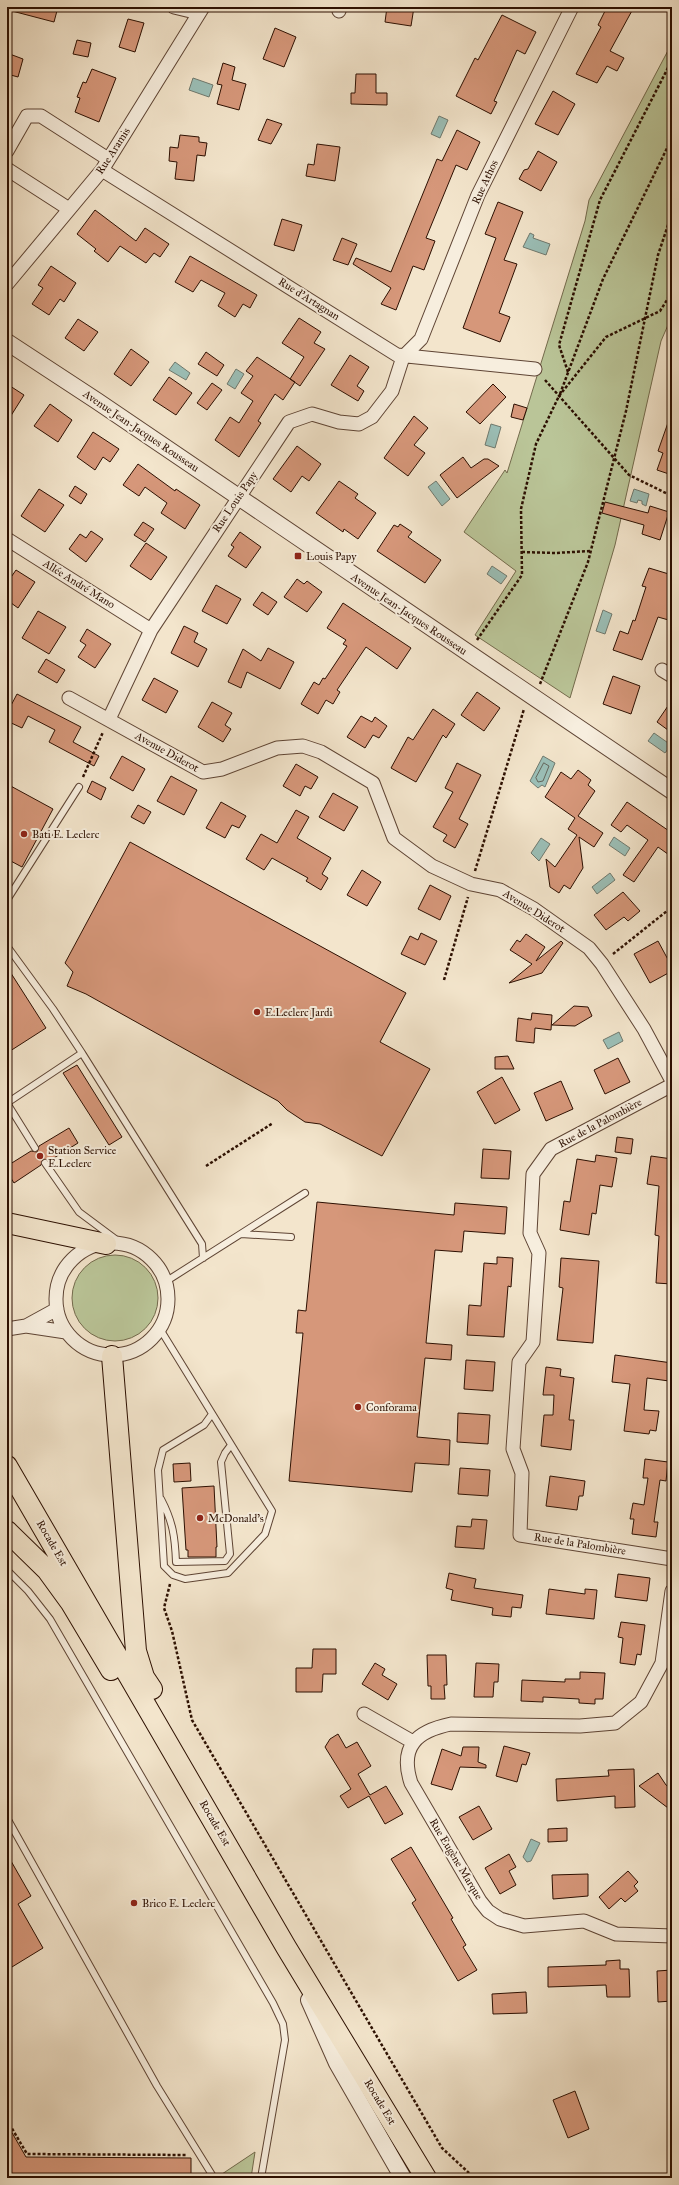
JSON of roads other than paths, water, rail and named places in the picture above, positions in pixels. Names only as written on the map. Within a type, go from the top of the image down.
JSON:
[{"type":"main road","points":[[7,1223],[114,1244]]},
{"type":"main road","points":[[112,1356],[128,1568],[136,1651],[139,1664],[144,1677],[249,1858],[274,1922]]},
{"type":"main road","name":"Rocade Est","points":[[7,1466],[274,1922],[286,1947],[426,2178]]},
{"type":"main road","points":[[7,1532],[51,1576],[71,1603],[91,1639],[151,1732],[183,1767]]},
{"type":"street","points":[[174,7],[201,10]]},
{"type":"street","name":"Rue Athos","points":[[403,357],[420,339],[478,195],[572,7]]},
{"type":"street","name":"Rue Aramis","points":[[7,284],[105,165],[144,105],[201,10]]},
{"type":"street","name":"Rue d'Artagnan","points":[[7,151],[27,116],[41,116],[105,165],[403,357],[535,369]]},
{"type":"street","points":[[7,169],[69,209]]},
{"type":"street","name":"Avenue Jean-Jacques Rousseau","points":[[7,342],[97,401],[237,498],[672,791]]},
{"type":"street","name":"Rue Louis Papy","points":[[109,719],[151,630],[237,498],[289,422],[312,414],[339,422],[359,424],[372,417],[392,391],[403,357]]},
{"type":"street","name":"Allée André Mano","points":[[7,539],[151,630]]},
{"type":"street","points":[[69,698],[109,719]]},
{"type":"street","name":"Avenue Diderot","points":[[109,719],[203,772],[222,769],[276,748],[303,746],[321,752],[373,783],[394,838],[432,866],[471,884],[500,890],[534,909],[589,948],[602,964],[644,1029],[672,1081]]},
{"type":"street","name":"Rue de la Palombière","points":[[672,1086],[551,1149],[533,1174],[530,1233],[539,1253],[539,1260],[533,1342],[519,1362],[513,1450],[522,1473],[520,1535],[672,1559]]},
{"type":"street","points":[[114,1244],[136,1249],[148,1257],[158,1268],[165,1282],[167,1306],[160,1329],[147,1343],[131,1352],[112,1356],[99,1354],[86,1349],[75,1342],[66,1332],[57,1309],[56,1294],[60,1279],[68,1265],[78,1255],[92,1247],[114,1244]]},
{"type":"street","points":[[26,1326],[57,1309]]},
{"type":"street","points":[[7,1329],[26,1326],[66,1332]]},
{"type":"street","points":[[364,1714],[414,1742],[432,1728],[451,1724],[580,1726],[615,1723],[641,1702],[662,1663],[672,1591]]},
{"type":"street","name":"Rue Eugène Marque","points":[[414,1742],[407,1762],[411,1783],[480,1901],[488,1911],[500,1920],[524,1926],[584,1921],[616,1934],[672,1936]]},
{"type":"street","points":[[286,1947],[337,2063],[403,2178]]},
{"type":"lane","points":[[7,900],[79,788]]},
{"type":"lane","points":[[7,946],[82,1053],[202,1244],[203,1258]]},
{"type":"lane","points":[[35,1148],[7,1103],[82,1053]]},
{"type":"lane","points":[[45,1163],[79,1212],[114,1244]]},
{"type":"lane","points":[[165,1282],[305,1193]]},
{"type":"lane","points":[[241,1234],[291,1237]]},
{"type":"lane","points":[[160,1329],[272,1511],[266,1534],[228,1573],[185,1580],[173,1575],[164,1566],[158,1470],[162,1450],[204,1425],[212,1414]]},
{"type":"lane","points":[[160,1496],[171,1519],[175,1539],[176,1562],[225,1561],[230,1554],[221,1462],[231,1445]]},
{"type":"lane","points":[[7,1570],[28,1591],[50,1619],[273,2004],[283,2024],[285,2040],[261,2178]]},
{"type":"lane","points":[[7,1818],[157,2086],[214,2178]]},
{"type":"water","points":[[193,78],[213,85],[209,97],[189,90]]},
{"type":"water","points":[[439,116],[448,120],[440,138],[431,134]]},
{"type":"water","points":[[530,233],[534,235],[533,238],[550,244],[546,255],[523,247]]},
{"type":"water","points":[[175,362],[190,373],[186,380],[169,370]]},
{"type":"water","points":[[236,369],[244,374],[235,389],[227,384]]},
{"type":"water","points":[[491,424],[501,427],[495,448],[485,445]]},
{"type":"water","points":[[436,481],[450,499],[442,506],[428,487]]},
{"type":"water","points":[[634,489],[649,494],[646,506],[642,504],[642,501],[638,500],[637,503],[630,501]]},
{"type":"water","points":[[492,566],[507,576],[501,584],[487,574]]},
{"type":"water","points":[[603,610],[612,614],[605,634],[596,631]]},
{"type":"water","points":[[654,733],[671,745],[665,753],[648,741]]},
{"type":"water","points":[[543,756],[555,763],[545,787],[542,785],[538,788],[530,781]]},
{"type":"water","points":[[614,837],[630,848],[625,856],[609,845]]},
{"type":"water","points":[[541,838],[550,844],[539,861],[531,853]]},
{"type":"water","points":[[610,873],[615,880],[597,894],[592,887]]},
{"type":"water","points":[[619,1032],[623,1041],[608,1049],[603,1040]]},
{"type":"water","points":[[531,1839],[540,1843],[531,1861],[527,1862],[523,1857]]},
{"type":"place","name":"Louis Papy","points":[[298,556]]},
{"type":"place","name":"Bati E. Leclerc","points":[[24,834]]},
{"type":"place","name":"E.Leclerc Jardi","points":[[257,1012]]},
{"type":"place","name":"Station Service E.Leclerc","points":[[40,1156]]},
{"type":"place","name":"Conforama","points":[[358,1407]]},
{"type":"place","name":"McDonald's","points":[[200,1518]]},
{"type":"place","name":"Brico E. Leclerc","points":[[134,1903]]}]
